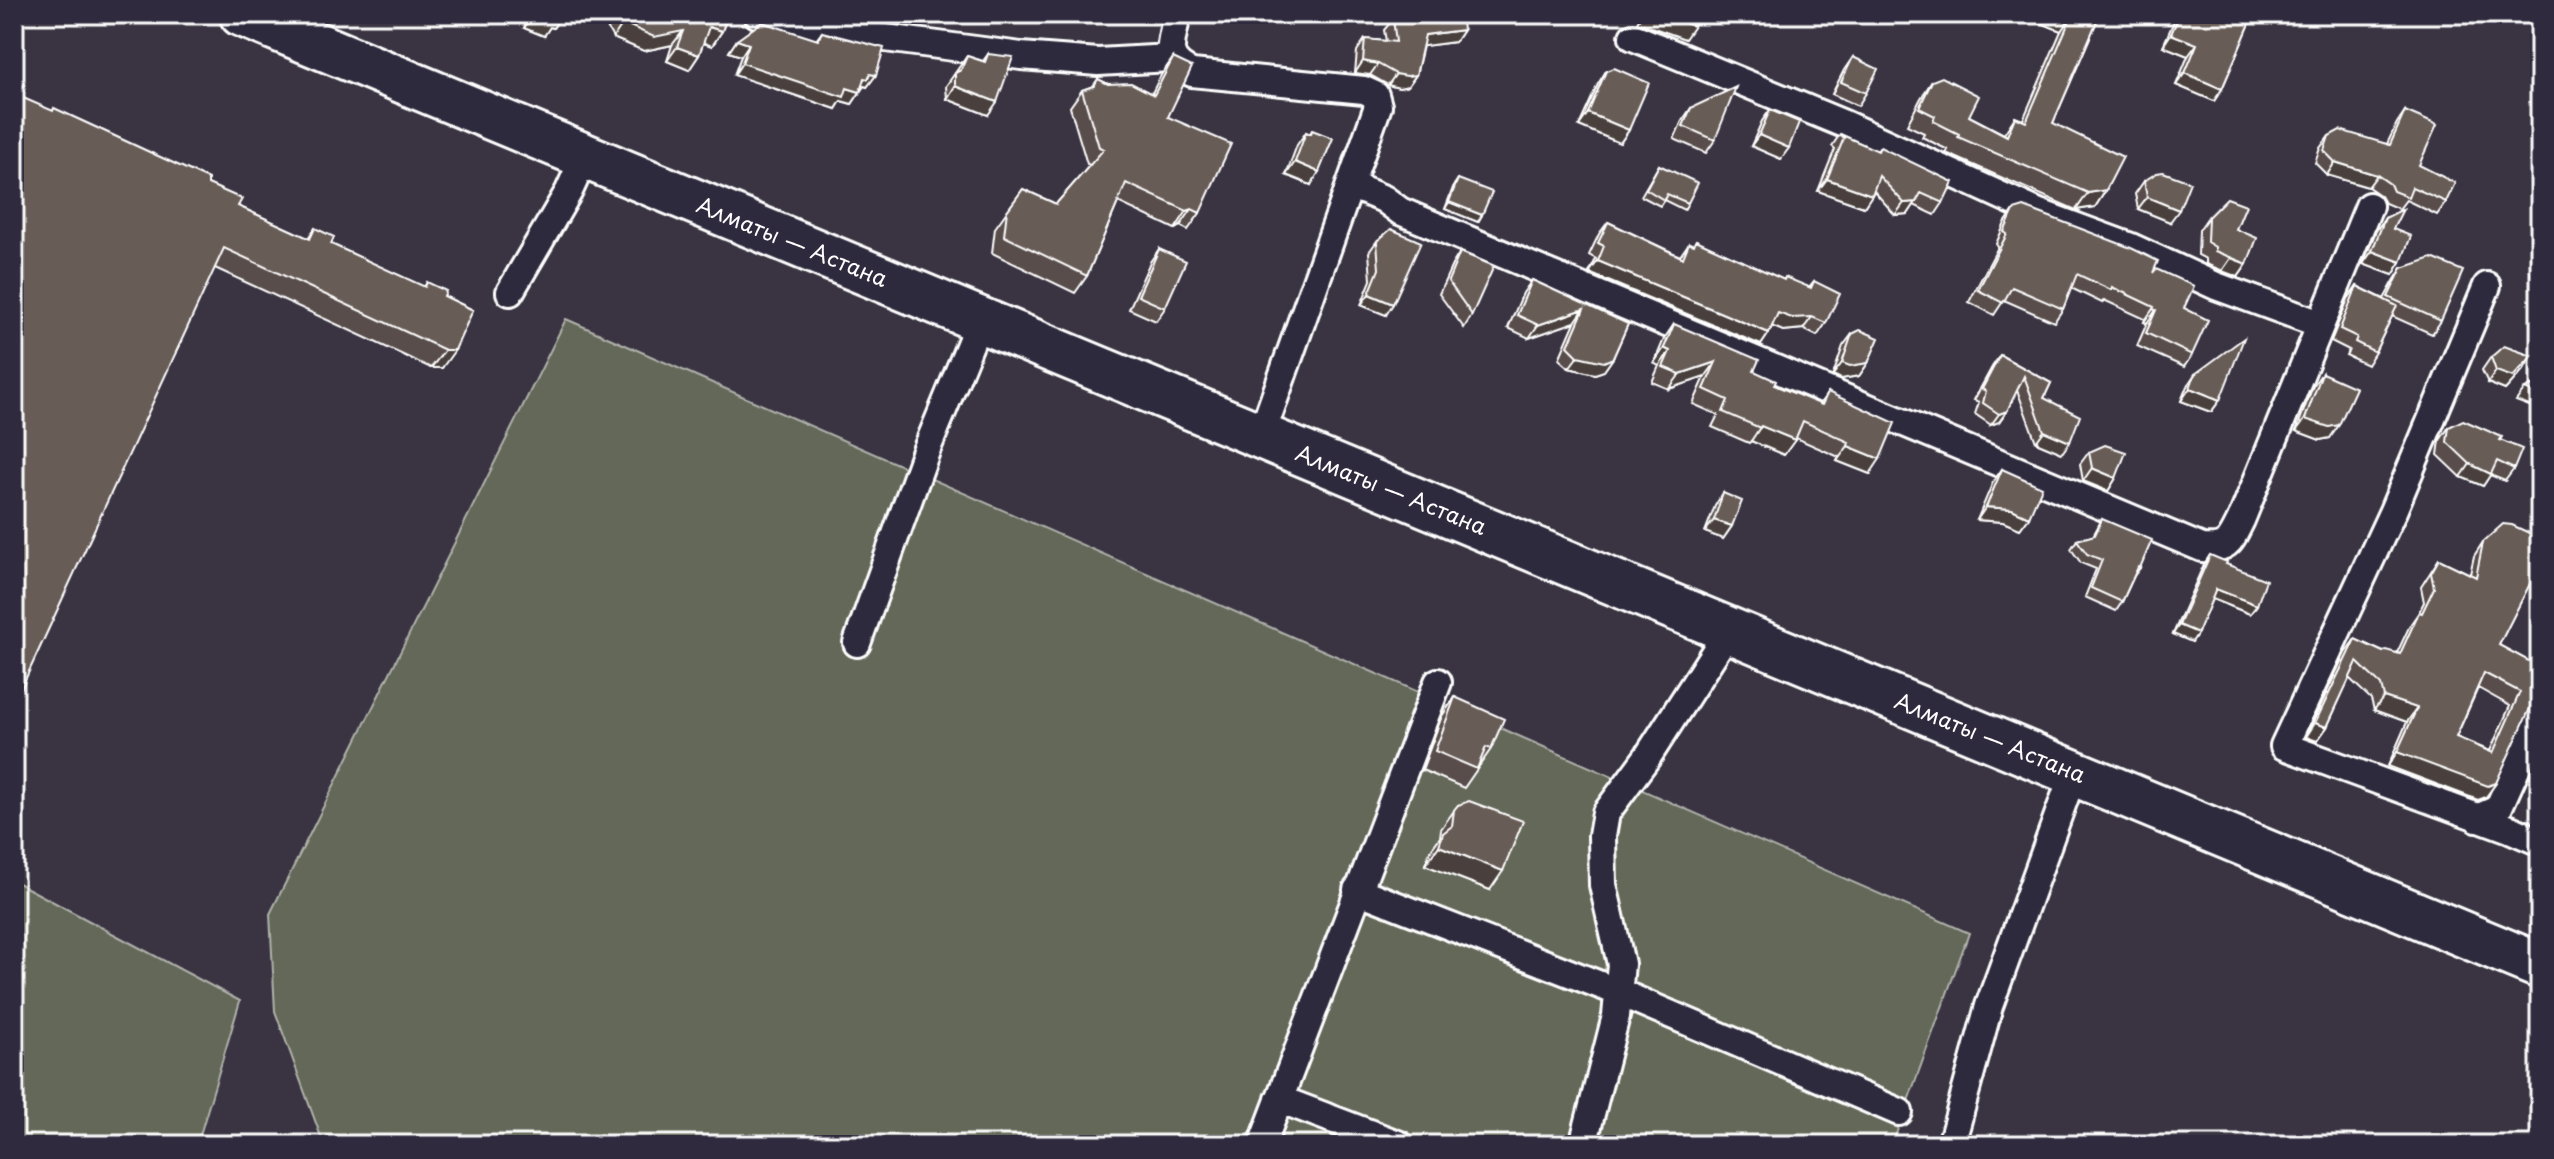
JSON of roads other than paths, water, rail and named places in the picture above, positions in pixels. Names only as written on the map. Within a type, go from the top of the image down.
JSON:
[{"type":"highway","name":"Алматы — Астана","points":[[242,14],[2540,966]]},
{"type":"street","points":[[757,14],[825,30],[1021,56],[1098,62],[1171,58]]},
{"type":"street","points":[[1177,14],[1171,58],[1176,66],[1192,73],[1364,90],[1375,95],[1378,106],[1261,436]]},
{"type":"street","points":[[1633,37],[1844,124],[2039,213],[2131,247],[2216,286],[2320,324]]},
{"type":"street","points":[[510,292],[562,204],[585,156]]},
{"type":"street","points":[[1350,185],[1384,199],[1400,211],[2202,548],[2215,549],[2231,541],[2369,206]]},
{"type":"street","points":[[2487,286],[2393,511],[2284,746],[2540,842]]},
{"type":"street","points":[[857,643],[926,451],[980,320]]},
{"type":"street","points":[[1583,1145],[1616,1016],[1621,964],[1603,885],[1602,836],[1606,813],[1648,756],[1729,630]]},
{"type":"street","points":[[1262,1145],[1438,682]]},
{"type":"street","points":[[2477,818],[2498,809],[2540,715]]},
{"type":"street","points":[[1951,1145],[1989,1006],[2074,772]]},
{"type":"street","points":[[1357,890],[1618,992],[1899,1112]]},
{"type":"street","points":[[1279,1099],[1400,1145]]}]
